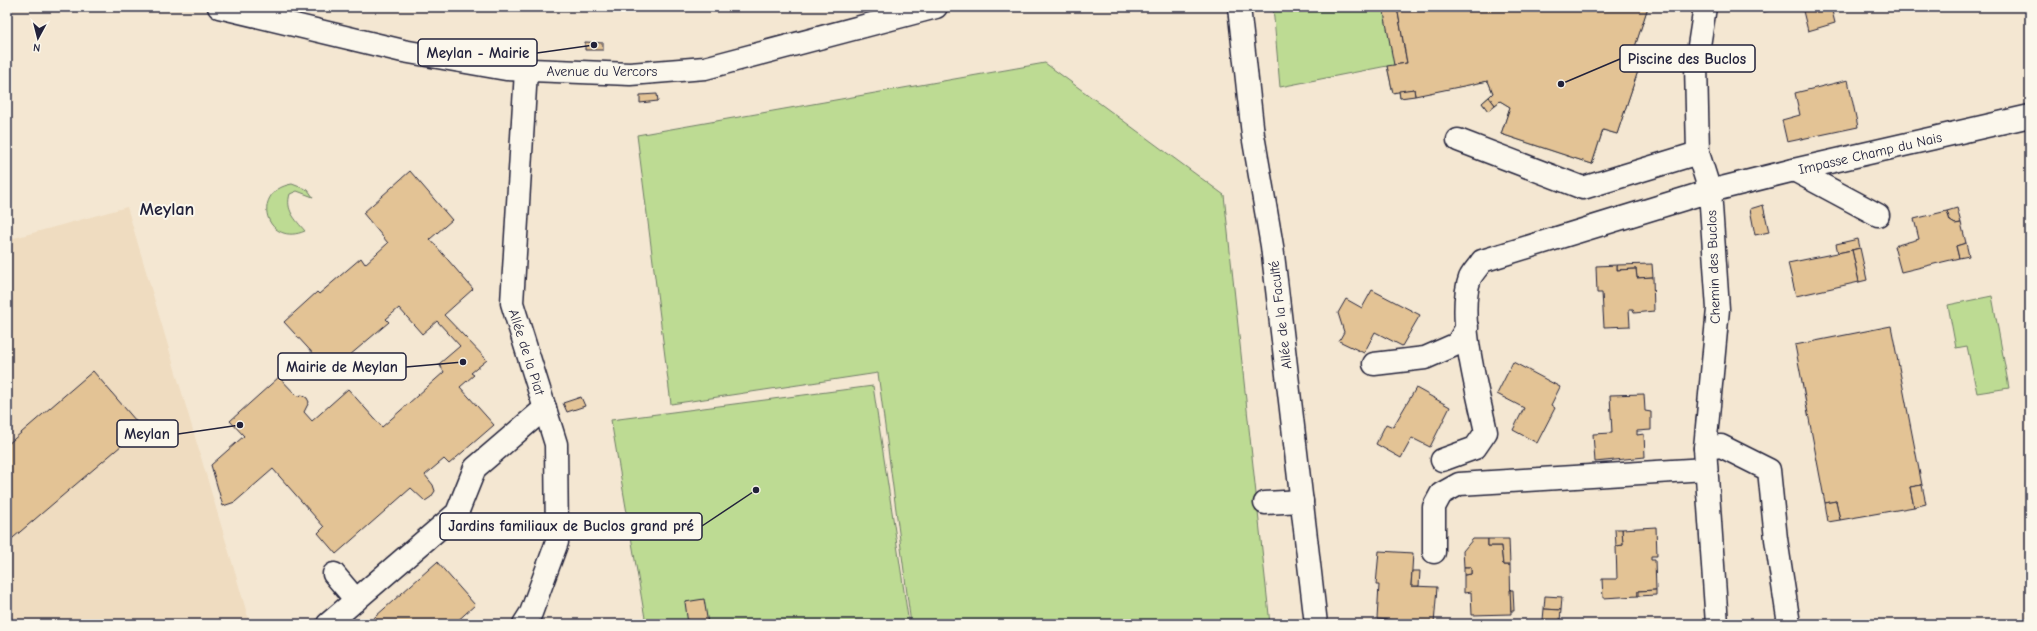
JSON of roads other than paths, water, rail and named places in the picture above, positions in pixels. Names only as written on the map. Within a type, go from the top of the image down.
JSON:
[{"type":"street","name":"Avenue du Vercors","points":[[219,7],[259,12],[403,50],[526,71],[630,74],[705,68],[936,7]]},
{"type":"street","name":"Allée de la Faculté","points":[[1239,7],[1253,135],[1272,246],[1316,624]]},
{"type":"street","name":"Chemin des Buclos","points":[[1705,7],[1696,65],[1698,153],[1710,191],[1718,309],[1705,459],[1716,624]]},
{"type":"street","name":"Allée de la Piat","points":[[524,624],[531,613],[557,542],[557,448],[512,303],[526,71]]},
{"type":"street","name":"Impasse Champ du Nais","points":[[1442,460],[1475,448],[1486,432],[1468,345],[1466,304],[1470,278],[1482,261],[1710,191],[1794,170],[2030,116]]},
{"type":"street","points":[[1458,140],[1583,188],[1698,153]]},
{"type":"street","points":[[1794,170],[1878,215]]},
{"type":"street","points":[[1374,364],[1425,358],[1457,344],[1467,327]]},
{"type":"street","points":[[328,624],[457,513],[475,468],[545,408]]},
{"type":"street","points":[[1434,552],[1434,507],[1441,494],[1460,484],[1705,459],[1721,446],[1769,470],[1776,539],[1789,624]]},
{"type":"street","points":[[1265,503],[1302,501]]},
{"type":"street","points":[[334,574],[356,600]]},
{"type":"place","name":"Meylan - Mairie","points":[[594,45]]},
{"type":"place","name":"Piscine des Buclos","points":[[1561,84]]},
{"type":"place","name":"Mairie de Meylan","points":[[463,362]]},
{"type":"place","name":"Meylan","points":[[240,425]]},
{"type":"place","name":"Jardins familiaux de Buclos grand pré","points":[[756,490]]},
{"type":"district","name":"Meylan","points":[[167,209]]}]
